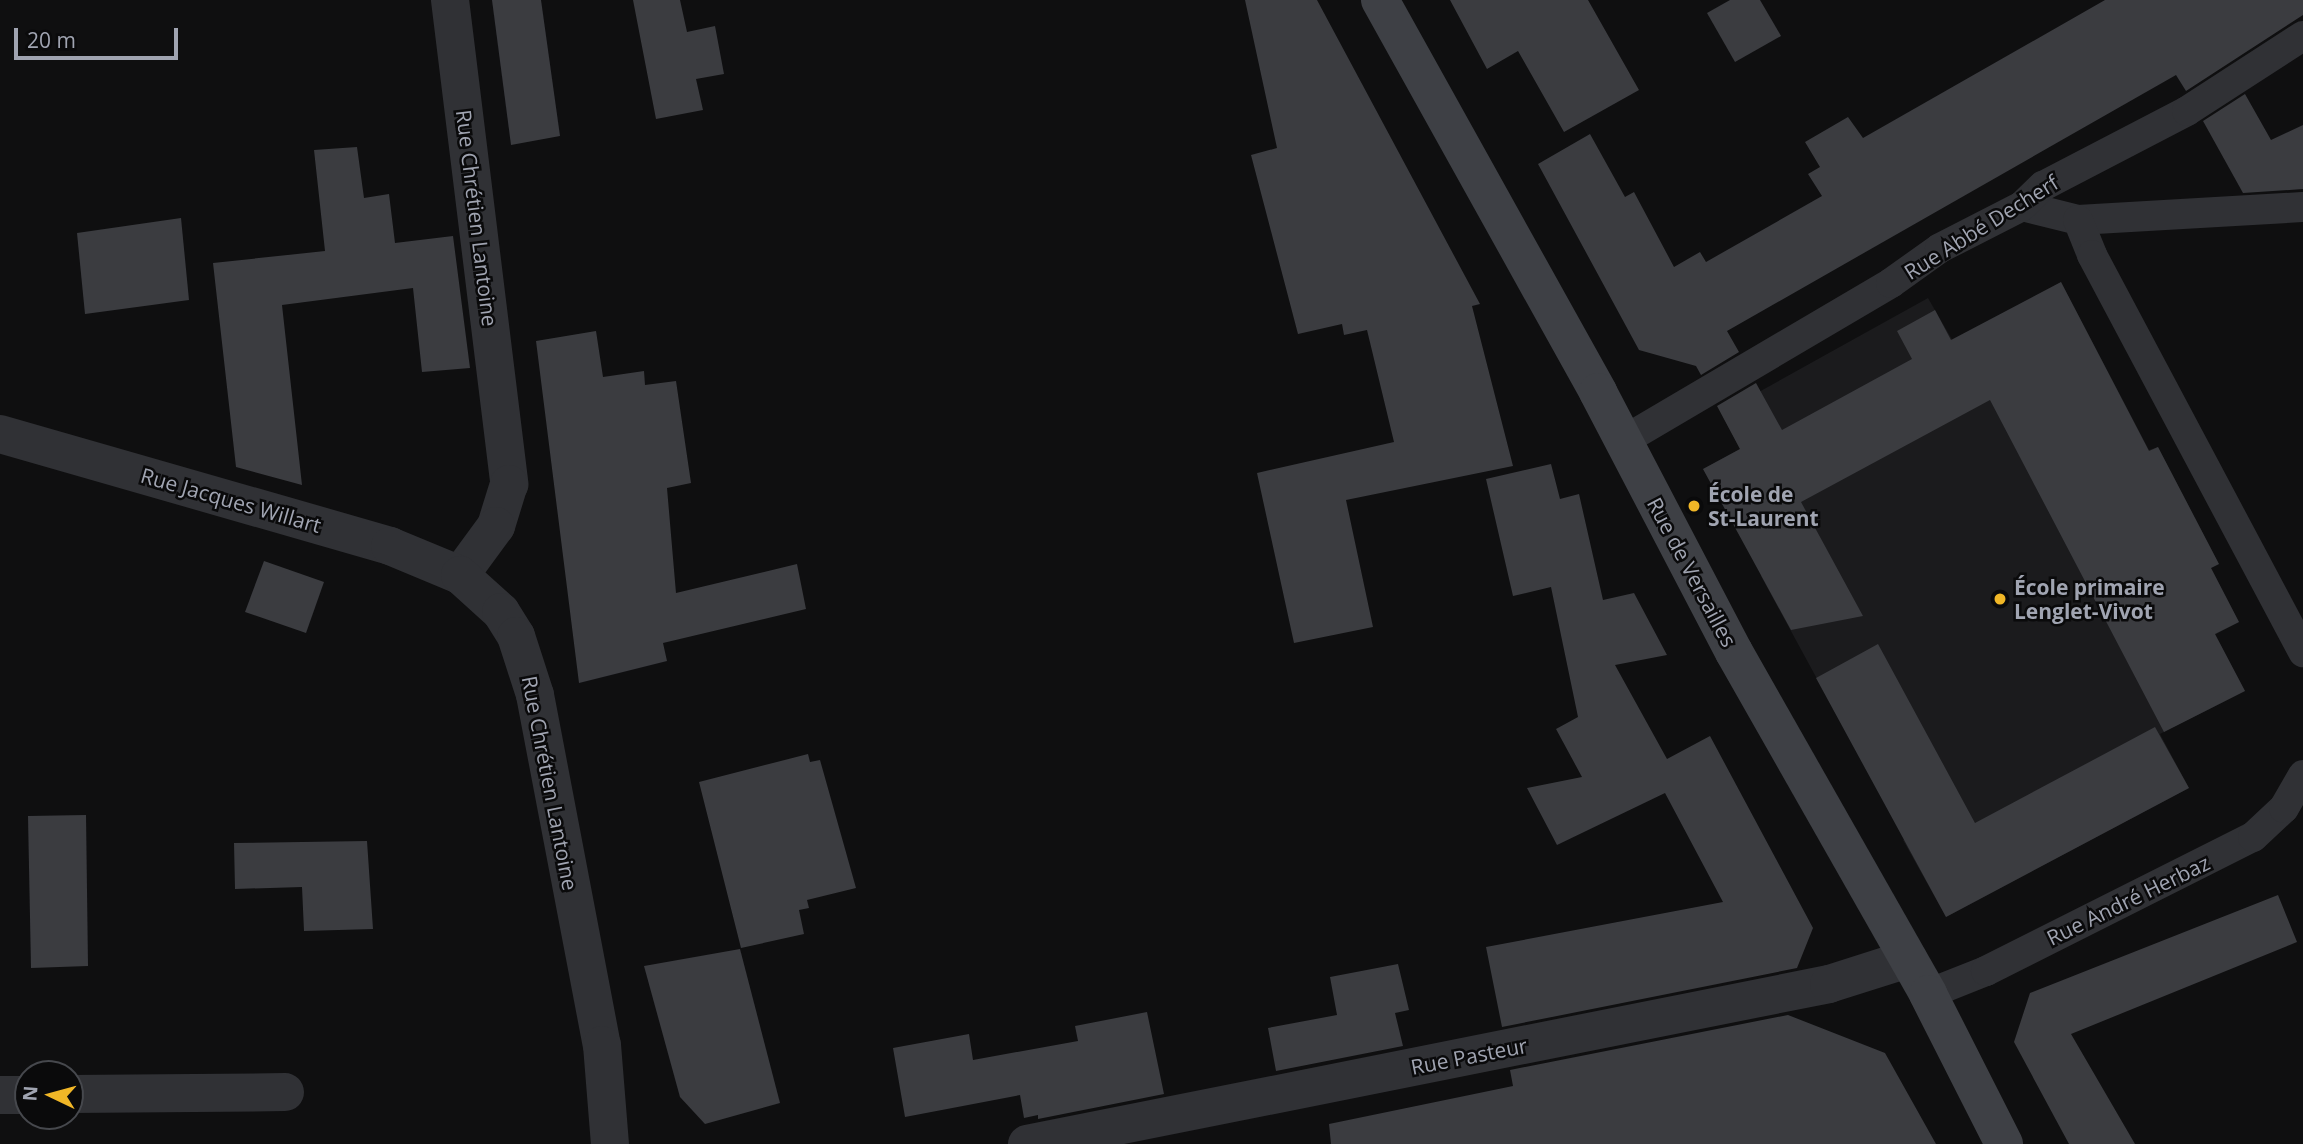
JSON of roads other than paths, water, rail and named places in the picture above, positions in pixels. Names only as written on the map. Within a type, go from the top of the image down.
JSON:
[{"type":"street","name":"Rue Chrétien Lantoine","points":[[450,0],[509,484],[496,526],[460,575],[506,620],[516,636],[535,695],[602,1045],[610,1144]]},
{"type":"street","name":"Rue de Versailles","points":[[1380,0],[1623,441],[1728,640],[1928,995],[2004,1144]]},
{"type":"street","name":"Rue Jacques Willart","points":[[0,433],[390,546],[460,575]]},
{"type":"street","name":"Rue Pasteur","points":[[1027,1144],[1829,984],[1908,959]]},
{"type":"street","points":[[84,1094],[285,1092]]},
{"type":"lane","name":"Rue Abbé Decherf","points":[[1623,441],[1891,283],[1940,248],[2022,206],[2043,186],[2187,111],[2303,36]]},
{"type":"lane","points":[[2022,206],[2078,220],[2303,206]]},
{"type":"lane","points":[[2078,220],[2092,255],[2303,652]]},
{"type":"lane","name":"Rue André Herbaz","points":[[1928,995],[1986,971],[2253,837],[2284,808],[2303,775]]},
{"type":"place","name":"École de St-Laurent","points":[[1694,506]]},
{"type":"place","name":"École primaire Lenglet-Vivot","points":[[2000,599]]}]
